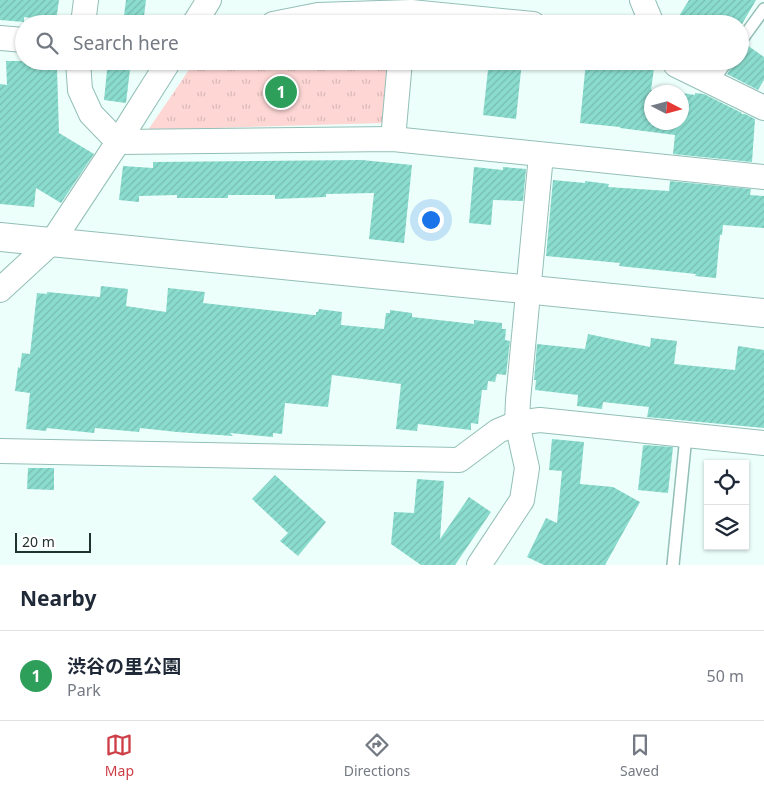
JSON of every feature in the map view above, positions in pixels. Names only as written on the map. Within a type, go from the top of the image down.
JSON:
[{"type":"street","points":[[84,15],[86,0]]},
{"type":"street","points":[[200,15],[209,0]]},
{"type":"street","points":[[642,0],[648,15]]},
{"type":"street","points":[[318,15],[410,12],[441,15]]},
{"type":"street","points":[[0,38],[15,39]]},
{"type":"street","points":[[79,70],[80,90],[91,114],[118,142],[393,139],[764,177]]},
{"type":"street","points":[[0,290],[52,242],[163,70]]},
{"type":"street","points":[[393,139],[399,70]]},
{"type":"street","points":[[687,70],[764,108]]},
{"type":"street","points":[[479,565],[522,500],[527,468],[517,423],[518,400],[541,155]]},
{"type":"street","points":[[0,237],[764,313]]},
{"type":"street","points":[[0,451],[459,460],[498,431],[517,423],[540,420],[764,443]]},
{"type":"lane","points":[[749,30],[764,9]]},
{"type":"lane","points":[[712,82],[721,70]]},
{"type":"lane","points":[[673,565],[686,436]]},
{"type":"green space","points":[[189,70],[391,70],[384,123],[148,130]]},
{"type":"building","points":[[0,0],[59,0],[57,15],[15,15],[15,21],[0,20]]},
{"type":"building","points":[[126,0],[146,0],[144,15],[124,15]]},
{"type":"building","points":[[689,0],[756,0],[747,15],[680,15]]},
{"type":"building","points":[[749,46],[764,57],[764,80],[758,90],[727,74],[730,70],[749,70]]},
{"type":"building","points":[[6,61],[15,61],[15,70],[57,70],[59,133],[94,154],[61,203],[36,188],[34,207],[0,204],[0,84],[7,85]]},
{"type":"building","points":[[107,70],[130,70],[126,103],[104,100]]},
{"type":"building","points":[[488,70],[521,70],[516,119],[483,115]]},
{"type":"building","points":[[585,70],[654,70],[652,85],[644,85],[644,130],[689,130],[689,94],[695,95],[695,93],[704,94],[741,114],[755,119],[752,162],[673,154],[675,135],[580,123]]},
{"type":"building","points":[[362,160],[412,165],[404,243],[369,239],[374,193],[326,194],[326,197],[275,199],[275,195],[228,195],[228,198],[177,198],[177,195],[139,196],[139,202],[119,200],[123,166],[153,168],[153,162]]},
{"type":"building","points":[[474,167],[503,170],[503,167],[526,169],[523,201],[493,200],[491,225],[469,223]]},
{"type":"building","points":[[553,180],[585,183],[585,181],[609,184],[608,187],[669,191],[670,181],[751,189],[750,195],[764,196],[764,228],[723,225],[722,235],[720,235],[716,278],[695,276],[696,274],[619,266],[620,263],[546,256]]},
{"type":"building","points":[[101,286],[128,289],[126,306],[166,312],[168,288],[205,292],[203,303],[313,315],[316,315],[319,309],[342,312],[341,325],[384,329],[386,313],[390,313],[390,310],[412,313],[412,317],[474,324],[474,320],[502,323],[502,329],[506,329],[505,340],[510,341],[506,375],[497,374],[495,382],[488,381],[487,390],[482,390],[478,424],[471,423],[471,430],[418,424],[417,431],[396,429],[401,384],[332,375],[328,407],[285,403],[282,434],[273,433],[273,437],[230,433],[233,436],[140,428],[139,432],[95,428],[94,433],[47,428],[46,431],[26,429],[30,393],[15,391],[22,353],[30,354],[37,293],[47,294],[47,292],[100,297]]},
{"type":"building","points":[[588,334],[650,347],[651,338],[677,341],[674,364],[735,370],[738,346],[764,350],[764,428],[647,417],[649,407],[603,402],[602,409],[577,406],[578,395],[535,390],[537,344],[585,349]]},
{"type":"building","points":[[552,439],[584,442],[580,484],[613,487],[640,502],[605,565],[544,565],[527,557],[546,518],[557,523],[562,471],[549,470]]},
{"type":"building","points":[[644,445],[673,447],[668,493],[638,490]]},
{"type":"building","points":[[28,468],[54,468],[54,490],[27,489]]},
{"type":"building","points":[[275,475],[326,522],[298,556],[280,541],[288,533],[252,499]]},
{"type":"building","points":[[417,479],[444,481],[440,539],[469,497],[491,512],[455,565],[421,565],[391,544],[394,512],[414,513]]},
{"type":"place","name":"渋谷の里公園","points":[[281,92]]}]
